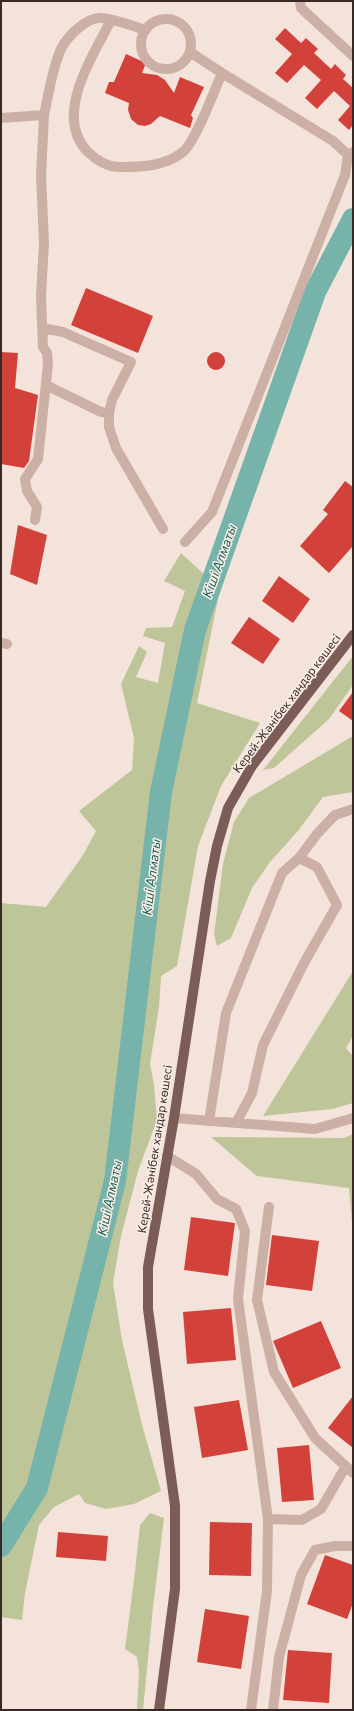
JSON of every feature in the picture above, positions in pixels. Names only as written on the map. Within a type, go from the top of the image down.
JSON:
[{"type":"main road","name":"Керей-Жәнібек хандар көшесі","points":[[159,1710],[175,1589],[175,1506],[148,1309],[148,1267],[174,1118],[210,881],[217,846],[228,808],[252,766],[353,635]]},
{"type":"street","points":[[300,1],[302,8],[353,56]]},
{"type":"street","points":[[35,520],[37,507],[27,491],[25,479],[38,459],[48,364],[47,353],[43,347],[42,328],[41,296],[44,243],[41,176],[44,115],[51,84],[62,48],[78,28],[91,19],[100,18],[111,20],[146,30]]},
{"type":"street","points":[[111,20],[77,91],[74,107],[74,126],[80,143],[95,160],[118,167],[142,167],[164,163],[184,151],[196,134],[222,73]]},
{"type":"street","points":[[166,20],[180,24],[189,37],[191,44],[190,52],[186,60],[172,69],[155,67],[148,62],[142,50],[142,38],[146,30],[158,21],[166,20]]},
{"type":"street","points":[[185,542],[212,512],[346,175],[350,154],[334,141],[190,52]]},
{"type":"street","points":[[1,118],[44,115]]},
{"type":"street","points":[[42,328],[63,332],[131,362],[112,400],[109,412],[109,427],[116,448],[163,528]]},
{"type":"street","points":[[46,386],[101,412],[109,412]]},
{"type":"street","points":[[209,1121],[226,1013],[282,873],[299,858],[317,834],[335,815],[353,809]]},
{"type":"street","points":[[236,1123],[252,1093],[263,1045],[297,977],[336,905],[317,867],[299,858]]},
{"type":"street","points":[[174,1118],[315,1129],[353,1118]]},
{"type":"street","points":[[167,1156],[196,1174],[217,1199],[236,1209],[245,1231],[238,1299],[268,1519],[267,1591],[251,1710]]},
{"type":"street","points":[[268,1519],[302,1520],[320,1509],[349,1469],[315,1438],[274,1372],[257,1300],[269,1207]]},
{"type":"street","points":[[273,1710],[279,1657],[301,1575],[315,1550],[335,1546],[353,1546]]},
{"type":"green space","points":[[181,553],[220,589],[197,703],[260,723],[221,786],[198,846],[177,966],[161,976],[159,1007],[150,1064],[154,1085],[157,1120],[138,1171],[121,1236],[113,1283],[122,1340],[142,1425],[161,1491],[134,1504],[106,1509],[85,1503],[79,1494],[54,1507],[39,1525],[25,1593],[22,1620],[1,1617],[1,903],[46,907],[83,855],[96,831],[79,811],[132,770],[134,738],[121,684],[139,646],[147,652],[136,677],[158,683],[165,643],[143,636],[146,628],[172,627],[185,591],[164,581]]},
{"type":"green space","points":[[353,656],[353,685],[329,719],[274,768],[263,770]]},
{"type":"green space","points":[[353,736],[353,792],[323,797],[298,831],[270,862],[252,888],[231,938],[217,946],[214,934],[223,864],[234,822],[249,798]]},
{"type":"green space","points":[[353,971],[353,1036],[346,1048],[353,1056],[353,1103],[332,1109],[263,1116]]},
{"type":"green space","points":[[353,1134],[353,1234],[349,1188],[257,1176],[211,1137],[344,1138]]},
{"type":"green space","points":[[150,1513],[164,1518],[153,1607],[143,1710],[137,1710],[139,1671],[137,1657],[125,1649],[140,1525]]},
{"type":"building","points":[[285,28],[301,43],[306,38],[318,49],[314,53],[331,69],[335,64],[346,75],[343,79],[353,88],[353,125],[349,130],[338,120],[350,106],[334,91],[317,109],[305,98],[321,80],[304,65],[287,83],[275,73],[292,54],[275,39]]},
{"type":"building","points":[[126,54],[146,63],[142,73],[157,75],[165,80],[174,93],[180,77],[204,87],[191,115],[193,118],[190,128],[160,116],[151,124],[145,126],[138,125],[131,119],[128,110],[129,103],[105,93],[109,82],[114,82]]},
{"type":"building","points":[[86,288],[153,316],[138,353],[71,325]]},
{"type":"building","points":[[1,352],[18,353],[15,388],[38,395],[29,461],[24,468],[1,464]]},
{"type":"building","points":[[216,352],[222,355],[225,361],[222,367],[216,370],[210,367],[207,361],[210,355]]},
{"type":"building","points":[[345,481],[353,487],[353,546],[329,573],[300,546],[328,514],[323,510]]},
{"type":"building","points":[[18,525],[47,535],[37,585],[10,574]]},
{"type":"building","points":[[279,576],[310,599],[293,623],[262,601]]},
{"type":"building","points":[[249,617],[280,639],[263,664],[231,643]]},
{"type":"building","points":[[353,692],[353,721],[339,711]]},
{"type":"building","points":[[191,1217],[235,1223],[228,1276],[184,1270]]},
{"type":"building","points":[[272,1235],[319,1241],[312,1291],[266,1285]]},
{"type":"building","points":[[231,1308],[236,1360],[187,1364],[183,1312]]},
{"type":"building","points":[[321,1321],[341,1368],[293,1388],[273,1341]]},
{"type":"building","points":[[353,1396],[353,1448],[328,1428]]},
{"type":"building","points":[[239,1400],[248,1450],[202,1458],[194,1407]]},
{"type":"building","points":[[309,1445],[314,1500],[282,1502],[277,1448]]},
{"type":"building","points":[[210,1522],[252,1523],[251,1576],[209,1575]]},
{"type":"building","points":[[58,1532],[108,1536],[106,1561],[56,1557]]},
{"type":"building","points":[[325,1555],[353,1565],[353,1603],[347,1619],[307,1604]]},
{"type":"building","points":[[205,1609],[249,1616],[241,1669],[197,1662]]},
{"type":"building","points":[[288,1650],[332,1653],[329,1703],[283,1700]]},
{"type":"waterway","name":"Кіші Алматы","points":[[1,1546],[37,1488],[115,1181],[161,792],[195,630],[315,292],[353,219]]}]
